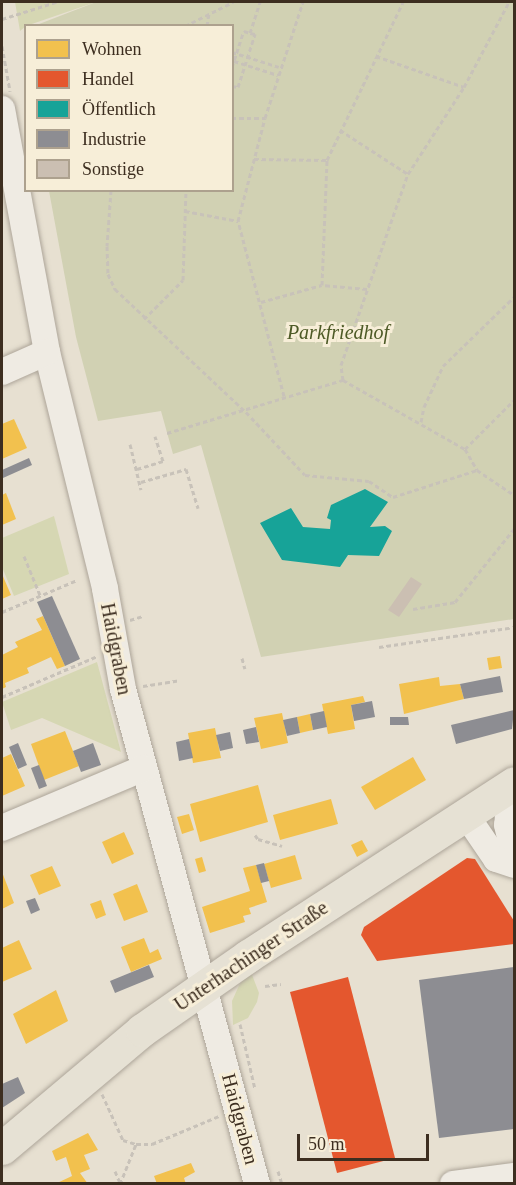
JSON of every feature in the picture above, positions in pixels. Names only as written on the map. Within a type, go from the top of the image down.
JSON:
[{"type":"main road","name":"Unterhachinger Straße","points":[[2,1148],[134,1036],[204,987],[512,784]]},
{"type":"street","name":"Haidgraben","points":[[2,109],[48,352],[144,768],[204,987],[247,1103],[257,1184]]},
{"type":"street","points":[[2,372],[48,352]]},
{"type":"street","points":[[2,828],[144,768]]},
{"type":"street","points":[[508,859],[507,825],[512,784]]},
{"type":"street","points":[[466,815],[508,859]]},
{"type":"street","points":[[453,1184],[514,1176]]},
{"type":"path","points":[[2,19],[56,2]]},
{"type":"path","points":[[189,24],[233,2]]},
{"type":"path","points":[[250,33],[260,2]]},
{"type":"path","points":[[284,396],[238,221],[280,67],[303,2]]},
{"type":"path","points":[[322,285],[327,160],[403,2]]},
{"type":"path","points":[[343,380],[341,365],[408,174],[464,87],[509,2]]},
{"type":"path","points":[[207,24],[209,14]]},
{"type":"path","points":[[234,87],[238,87],[248,57],[255,34],[244,31],[235,53],[248,57],[280,67]]},
{"type":"path","points":[[376,56],[464,87]]},
{"type":"path","points":[[234,61],[278,75]]},
{"type":"path","points":[[234,118],[265,118]]},
{"type":"path","points":[[340,130],[408,174]]},
{"type":"path","points":[[254,159],[327,160]]},
{"type":"path","points":[[111,192],[108,274],[115,289],[144,319],[246,412],[305,475],[369,481],[393,497],[477,470]]},
{"type":"path","points":[[144,319],[183,280],[186,192]]},
{"type":"path","points":[[185,211],[238,221]]},
{"type":"path","points":[[261,302],[322,285],[368,289]]},
{"type":"path","points":[[421,423],[424,407],[443,366],[514,299]]},
{"type":"path","points":[[167,433],[246,412],[284,396],[343,380],[465,449],[477,470],[514,495]]},
{"type":"path","points":[[465,449],[514,400]]},
{"type":"path","points":[[137,469],[163,461],[156,436]]},
{"type":"path","points":[[130,444],[141,482],[141,490]]},
{"type":"path","points":[[141,482],[186,469],[198,508]]},
{"type":"path","points":[[413,609],[455,602],[514,529]]},
{"type":"path","points":[[24,556],[40,596]]},
{"type":"path","points":[[2,612],[77,580]]},
{"type":"path","points":[[379,647],[514,627]]},
{"type":"path","points":[[242,658],[245,669]]},
{"type":"path","points":[[2,698],[83,662]]},
{"type":"path","points":[[146,685],[180,680]]},
{"type":"path","points":[[255,835],[274,846],[282,846]]},
{"type":"path","points":[[265,986],[281,984]]},
{"type":"path","points":[[101,1093],[123,1140],[136,1144],[152,1144],[247,1103],[240,1024]]},
{"type":"path","points":[[120,1183],[136,1144]]},
{"type":"path","points":[[274,1161],[282,1184]]},
{"type":"path","points":[[115,1171],[120,1183]]},
{"type":"green space","points":[[15,2],[96,2],[32,24],[24,24],[24,28],[20,31]]},
{"type":"green space","name":"Parkfriedhof","points":[[96,2],[514,2],[514,619],[261,657],[201,445],[173,454],[161,411],[98,421],[76,337],[49,192],[234,192],[234,24],[39,24]]},
{"type":"green space","points":[[54,516],[69,574],[14,596],[2,567],[2,538]]},
{"type":"green space","points":[[97,662],[121,752],[42,718],[11,730],[2,702]]},
{"type":"green space","points":[[251,972],[259,993],[257,1002],[248,1018],[233,1025],[232,1001],[242,979]]},
{"type":"building: Wohnen","points":[[14,419],[27,448],[2,459],[2,424]]},
{"type":"building: Wohnen","points":[[6,493],[16,519],[2,525],[2,495]]},
{"type":"building: Wohnen","points":[[2,574],[11,595],[2,599]]},
{"type":"building: Wohnen","points":[[43,616],[65,666],[57,669],[51,657],[27,668],[29,673],[5,683],[6,687],[2,689],[2,655],[18,647],[15,642],[42,630],[36,619]]},
{"type":"building: Wohnen","points":[[500,656],[502,668],[489,670],[487,658]]},
{"type":"building: Wohnen","points":[[439,677],[440,686],[460,684],[464,699],[404,714],[399,684]]},
{"type":"building: Wohnen","points":[[363,696],[365,702],[351,705],[355,729],[328,734],[322,704]]},
{"type":"building: Wohnen","points":[[282,713],[288,743],[261,749],[254,718]]},
{"type":"building: Wohnen","points":[[310,714],[313,730],[300,733],[297,717]]},
{"type":"building: Wohnen","points":[[215,728],[221,758],[193,763],[188,733]]},
{"type":"building: Wohnen","points":[[65,731],[79,766],[44,780],[31,744]]},
{"type":"building: Wohnen","points":[[11,754],[25,786],[2,796],[2,758]]},
{"type":"building: Wohnen","points":[[413,757],[426,780],[375,810],[361,787]]},
{"type":"building: Wohnen","points":[[258,785],[268,822],[200,842],[190,804]]},
{"type":"building: Wohnen","points":[[331,799],[338,824],[280,840],[273,815]]},
{"type":"building: Wohnen","points":[[189,814],[194,830],[182,834],[177,817]]},
{"type":"building: Wohnen","points":[[124,832],[134,854],[112,864],[102,842]]},
{"type":"building: Wohnen","points":[[362,840],[368,851],[357,857],[351,845]]},
{"type":"building: Wohnen","points":[[295,855],[302,879],[271,888],[264,864]]},
{"type":"building: Wohnen","points":[[202,857],[206,871],[199,873],[195,859]]},
{"type":"building: Wohnen","points":[[256,865],[267,902],[249,908],[251,914],[243,916],[245,922],[210,933],[202,907],[250,891],[243,868]]},
{"type":"building: Wohnen","points":[[52,866],[61,886],[39,895],[30,875]]},
{"type":"building: Wohnen","points":[[2,872],[14,903],[2,909]]},
{"type":"building: Wohnen","points":[[137,884],[148,912],[124,921],[113,894]]},
{"type":"building: Wohnen","points":[[101,900],[106,915],[96,919],[90,904]]},
{"type":"building: Wohnen","points":[[144,938],[150,953],[158,949],[162,959],[131,972],[121,947]]},
{"type":"building: Wohnen","points":[[19,940],[32,969],[2,982],[2,948]]},
{"type":"building: Wohnen","points":[[56,990],[68,1021],[26,1044],[13,1014]]},
{"type":"building: Wohnen","points":[[88,1133],[98,1150],[84,1155],[90,1169],[80,1173],[88,1184],[55,1184],[72,1176],[66,1157],[56,1161],[52,1151]]},
{"type":"building: Wohnen","points":[[191,1163],[195,1172],[184,1178],[186,1184],[157,1184],[154,1176]]},
{"type":"building: Handel","points":[[467,858],[475,859],[514,921],[514,944],[377,961],[361,935],[364,927]]},
{"type":"building: Handel","points":[[348,977],[395,1158],[337,1173],[290,992]]},
{"type":"building: Öffentlich","points":[[365,489],[388,502],[370,527],[385,526],[392,531],[379,556],[348,555],[340,567],[282,560],[260,523],[291,508],[303,527],[330,529],[331,520],[327,518],[331,505]]},
{"type":"building: Industrie","points":[[29,458],[32,465],[3,478],[2,470]]},
{"type":"building: Industrie","points":[[52,596],[80,659],[65,666],[37,602]]},
{"type":"building: Industrie","points":[[500,676],[503,692],[464,699],[460,684]]},
{"type":"building: Industrie","points":[[372,701],[375,717],[354,721],[351,705]]},
{"type":"building: Industrie","points":[[514,710],[512,729],[456,744],[451,725]]},
{"type":"building: Industrie","points":[[324,711],[327,727],[313,730],[310,714]]},
{"type":"building: Industrie","points":[[297,717],[300,733],[287,736],[283,720]]},
{"type":"building: Industrie","points":[[390,717],[408,717],[409,725],[390,725]]},
{"type":"building: Industrie","points":[[256,727],[259,742],[246,744],[243,730]]},
{"type":"building: Industrie","points":[[230,732],[233,748],[220,751],[216,735]]},
{"type":"building: Industrie","points":[[189,739],[193,758],[179,761],[176,742]]},
{"type":"building: Industrie","points":[[18,743],[27,765],[18,769],[9,747]]},
{"type":"building: Industrie","points":[[93,743],[101,765],[81,772],[73,751]]},
{"type":"building: Industrie","points":[[39,765],[47,786],[39,789],[31,768]]},
{"type":"building: Industrie","points":[[264,863],[269,881],[261,883],[256,865]]},
{"type":"building: Industrie","points":[[35,898],[40,910],[31,914],[26,901]]},
{"type":"building: Industrie","points":[[149,965],[154,977],[115,993],[110,981]]},
{"type":"building: Industrie","points":[[514,967],[514,1129],[439,1138],[419,980]]},
{"type":"building: Industrie","points":[[18,1077],[25,1093],[2,1108],[2,1084]]},
{"type":"building: Sonstige","points":[[411,577],[422,584],[399,617],[388,610]]}]
